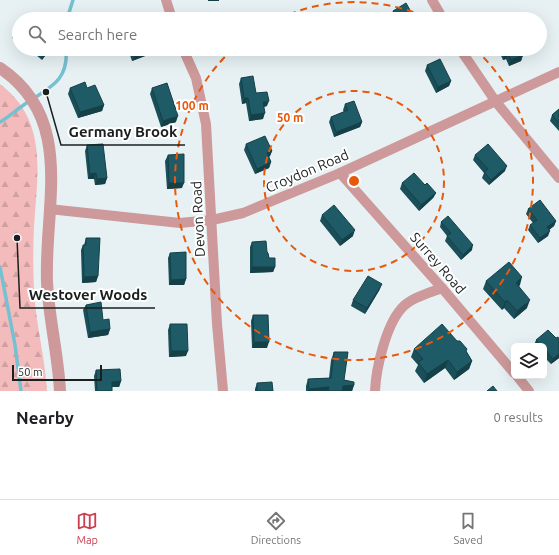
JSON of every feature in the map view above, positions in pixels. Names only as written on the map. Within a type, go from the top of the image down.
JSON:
[{"type":"street","points":[[166,0],[170,12]]},
{"type":"street","points":[[432,0],[439,12]]},
{"type":"street","name":"Devon Road","points":[[186,56],[196,78],[206,124],[217,324],[223,391]]},
{"type":"street","points":[[465,56],[496,102],[559,178]]},
{"type":"street","points":[[0,68],[22,86],[38,108],[48,136],[52,165],[49,210],[48,292],[60,391]]},
{"type":"street","name":"Croydon Road","points":[[49,210],[163,223],[212,220],[249,211],[340,173],[559,72]]},
{"type":"street","name":"Surrey Road","points":[[340,173],[442,288],[511,369]]},
{"type":"street","points":[[375,391],[376,377],[391,326],[402,308],[420,297],[442,288]]},
{"type":"street","points":[[520,379],[530,391]]},
{"type":"green space","points":[[0,84],[16,99],[26,115],[33,132],[36,150],[37,188],[33,243],[34,291],[47,391],[0,391]]},
{"type":"building","points":[[406,3],[411,12],[394,12]]},
{"type":"building","points":[[509,56],[521,56],[511,60]]},
{"type":"building","points":[[440,59],[451,81],[438,87],[427,65]]},
{"type":"building","points":[[253,76],[256,93],[267,92],[269,101],[263,102],[265,113],[251,115],[248,98],[244,98],[241,78]]},
{"type":"building","points":[[85,82],[87,88],[95,85],[104,105],[80,112],[70,88]]},
{"type":"building","points":[[167,83],[178,116],[163,121],[152,88]]},
{"type":"building","points":[[354,101],[362,122],[336,132],[331,117],[348,110],[345,104]]},
{"type":"building","points":[[559,109],[559,123],[552,115]]},
{"type":"building","points":[[265,136],[272,151],[267,153],[271,162],[257,169],[246,144]]},
{"type":"building","points":[[103,144],[107,178],[97,179],[96,173],[90,174],[87,145]]},
{"type":"building","points":[[488,144],[507,166],[491,180],[484,172],[488,169],[475,155]]},
{"type":"building","points":[[184,154],[184,183],[169,183],[168,155]]},
{"type":"building","points":[[414,173],[425,185],[427,183],[436,193],[421,205],[402,183]]},
{"type":"building","points":[[540,200],[556,221],[547,227],[550,231],[540,238],[530,225],[537,220],[528,209]]},
{"type":"building","points":[[334,205],[355,230],[342,240],[322,215]]},
{"type":"building","points":[[448,216],[473,245],[463,255],[447,236],[451,233],[441,222]]},
{"type":"building","points":[[86,238],[100,238],[98,276],[84,277],[83,245],[86,245]]},
{"type":"building","points":[[266,241],[269,258],[275,258],[275,267],[252,267],[252,242]]},
{"type":"building","points":[[186,252],[186,279],[171,280],[170,253]]},
{"type":"building","points":[[509,262],[522,277],[516,283],[530,300],[517,311],[507,300],[505,302],[486,281]]},
{"type":"building","points":[[368,276],[382,284],[367,308],[353,300]]},
{"type":"building","points":[[101,302],[103,320],[109,319],[110,329],[90,332],[86,305]]},
{"type":"building","points":[[253,315],[268,315],[269,342],[254,342]]},
{"type":"building","points":[[170,324],[187,324],[188,351],[171,351]]},
{"type":"building","points":[[442,324],[457,341],[460,341],[467,349],[466,351],[472,361],[457,372],[448,360],[427,374],[418,362],[423,359],[414,349]]},
{"type":"building","points":[[548,330],[559,339],[559,354],[553,359],[547,352],[547,343],[539,343],[536,340]]},
{"type":"building","points":[[334,352],[348,352],[344,380],[354,382],[354,385],[343,386],[342,391],[328,391],[329,387],[309,389],[308,379],[331,378]]},
{"type":"building","points":[[120,369],[121,381],[112,382],[112,391],[97,391],[96,370]]},
{"type":"building","points":[[272,382],[273,391],[257,391],[257,383]]},
{"type":"building","points":[[493,386],[497,391],[487,391]]},
{"type":"waterway","points":[[69,12],[73,0]]},
{"type":"waterway","points":[[0,122],[55,83],[64,69],[66,56]]},
{"type":"waterway","points":[[0,267],[15,345],[21,391]]},
{"type":"place","name":"Germany Brook","points":[[46,92]]},
{"type":"place","name":"Westover Woods","points":[[17,238]]}]
